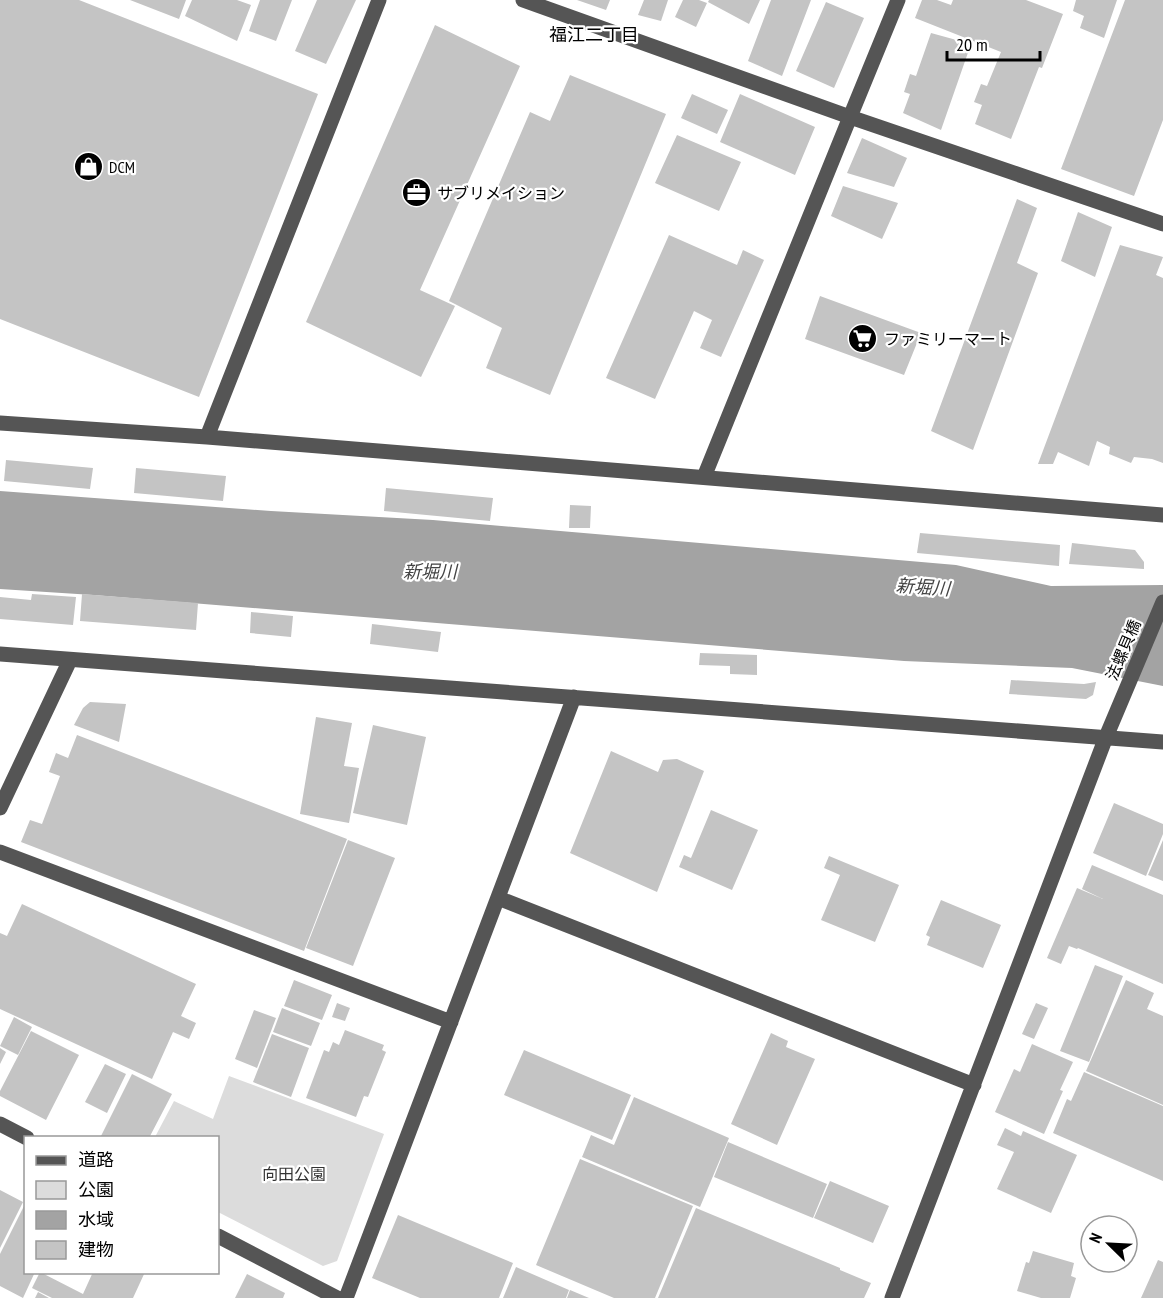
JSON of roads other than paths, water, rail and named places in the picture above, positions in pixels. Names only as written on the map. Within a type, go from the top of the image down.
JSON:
[{"type":"street","points":[[207,437],[379,0]]},
{"type":"street","points":[[523,0],[850,117],[1163,224]]},
{"type":"street","points":[[704,477],[898,0]]},
{"type":"street","points":[[0,423],[207,437],[1163,514]]},
{"type":"street","name":"法螺貝橋","points":[[892,1298],[1106,737],[1163,602]]},
{"type":"street","points":[[0,654],[1163,742]]},
{"type":"street","points":[[0,808],[70,660]]},
{"type":"street","points":[[346,1298],[574,697]]},
{"type":"street","points":[[0,852],[451,1022]]},
{"type":"street","points":[[498,898],[974,1085]]},
{"type":"street","points":[[0,1124],[25,1136]]},
{"type":"street","points":[[219,1237],[337,1298]]},
{"type":"water","name":"新堀川","points":[[0,491],[271,511],[433,520],[956,565],[1051,586],[1163,585],[1163,686],[1072,668],[904,661],[0,589]]},
{"type":"place","name":"DCM","points":[[88,167]]},
{"type":"place","name":"サブリメイション","points":[[416,193]]},
{"type":"place","name":"ファミリーマート","points":[[863,339]]},
{"type":"district","name":"福江二丁目","points":[[594,34]]},
{"type":"park label","name":"向田公園","points":[[294,1174]]}]
